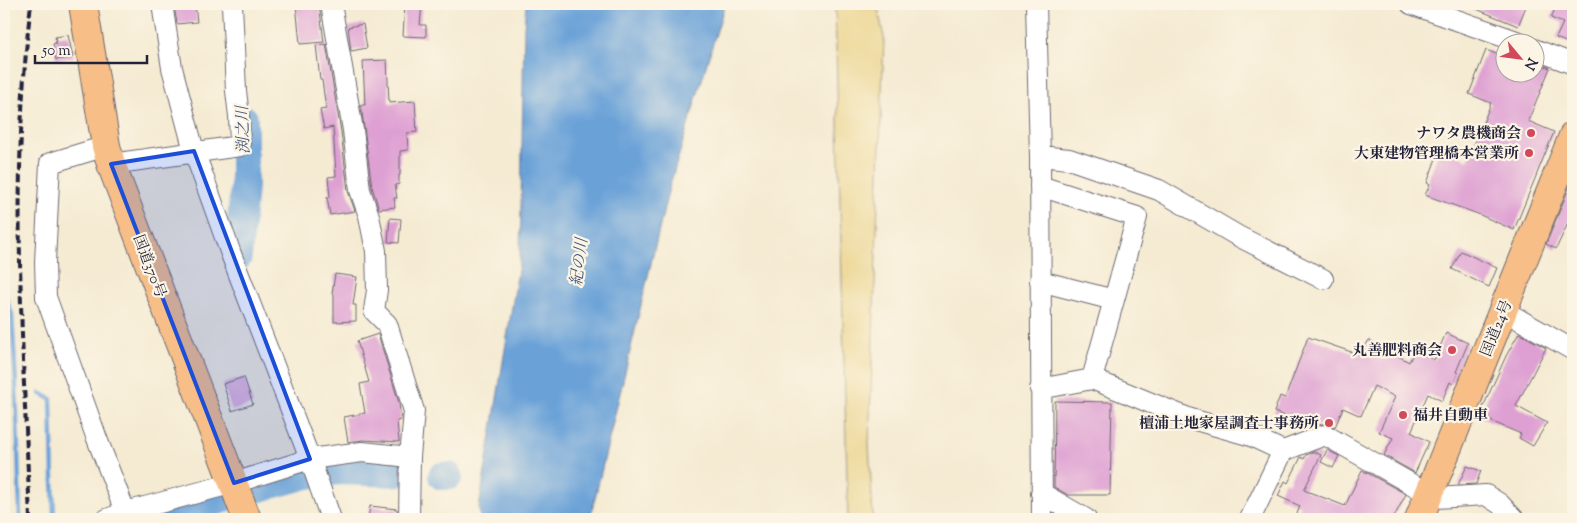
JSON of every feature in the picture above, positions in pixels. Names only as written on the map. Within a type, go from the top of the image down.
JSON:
[{"type":"highway","name":"国道370号","points":[[83,4],[108,155],[247,519]]},
{"type":"highway","name":"国道24号","points":[[1419,519],[1573,136]]},
{"type":"street","points":[[162,4],[172,68],[194,151],[331,519]]},
{"type":"street","points":[[127,516],[46,297],[44,262],[50,163],[108,155],[194,151],[240,146],[232,4]]},
{"type":"street","points":[[331,4],[353,130],[360,190],[369,216],[376,251],[377,290],[374,311],[387,324],[414,411],[408,519]]},
{"type":"street","points":[[1036,4],[1040,156],[1042,519]]},
{"type":"street","points":[[1411,4],[1494,33]]},
{"type":"street","points":[[1544,53],[1573,64]]},
{"type":"street","points":[[1040,156],[1069,160],[1159,190],[1238,236],[1323,279]]},
{"type":"street","points":[[1040,186],[1137,217],[1092,379]]},
{"type":"street","points":[[1040,281],[1114,300]]},
{"type":"street","points":[[1504,311],[1573,350]]},
{"type":"street","points":[[1040,389],[1092,379],[1188,418],[1251,436],[1283,451]]},
{"type":"street","points":[[1250,519],[1283,451],[1325,435],[1436,498],[1486,495],[1500,504],[1514,519]]},
{"type":"street","points":[[106,519],[127,516],[234,483],[314,470],[362,452],[410,457]]},
{"type":"street","points":[[1041,493],[1086,519]]},
{"type":"highlighted area","points":[[194,151],[310,459],[234,483],[111,164]]},
{"type":"sand","points":[[835,4],[877,4],[884,38],[869,444],[873,519],[848,519]]},
{"type":"water","name":"紀の川","points":[[526,4],[725,4],[669,188],[590,519],[480,519],[479,508],[520,258]]},
{"type":"building","points":[[174,4],[195,4],[197,22],[177,24]]},
{"type":"building","points":[[296,4],[319,4],[324,42],[300,44]]},
{"type":"building","points":[[405,4],[422,4],[420,25],[426,25],[426,37],[403,36]]},
{"type":"building","points":[[1464,4],[1527,4],[1518,26]]},
{"type":"building","points":[[1557,4],[1573,4],[1573,45],[1556,38],[1563,23],[1551,18]]},
{"type":"building","points":[[363,24],[367,48],[351,51],[348,27]]},
{"type":"building","points":[[68,35],[73,57],[56,60],[53,44],[56,43],[55,37]]},
{"type":"building","points":[[326,44],[341,132],[348,191],[355,211],[330,215],[327,197],[330,197],[328,177],[336,176],[333,127],[324,129],[320,110],[326,109],[316,45]]},
{"type":"building","points":[[1486,50],[1494,53],[1494,82],[1544,82],[1544,66],[1550,68],[1528,121],[1554,132],[1514,230],[1478,214],[1425,195],[1430,185],[1427,183],[1441,145],[1468,160],[1491,103],[1469,94]]},
{"type":"building","points":[[387,60],[389,103],[415,101],[417,132],[407,133],[408,150],[400,151],[400,175],[399,184],[395,185],[397,198],[394,198],[395,207],[379,209],[372,187],[361,105],[365,105],[363,61]]},
{"type":"building","points":[[1573,178],[1573,218],[1571,217],[1556,249],[1546,244]]},
{"type":"building","points":[[390,218],[401,219],[399,243],[388,242]]},
{"type":"building","points":[[1461,251],[1497,268],[1489,287],[1452,269]]},
{"type":"building","points":[[335,274],[357,277],[353,305],[356,305],[356,321],[334,322],[334,294],[332,294]]},
{"type":"building","points":[[1446,333],[1468,343],[1453,384],[1450,382],[1442,401],[1428,394],[1411,432],[1429,442],[1415,473],[1384,455],[1393,438],[1379,432],[1395,397],[1374,386],[1361,416],[1343,408],[1335,427],[1325,423],[1313,427],[1274,412],[1280,396],[1285,398],[1308,337],[1360,355],[1369,340],[1409,362],[1415,350],[1434,360]]},
{"type":"building","points":[[1519,333],[1546,348],[1516,406],[1547,423],[1533,446],[1519,438],[1521,434],[1479,416],[1506,356]]},
{"type":"building","points":[[378,334],[399,403],[401,420],[397,421],[399,442],[363,440],[348,442],[344,417],[365,413],[360,384],[369,382],[357,341]]},
{"type":"building","points":[[244,377],[253,404],[232,411],[223,384]]},
{"type":"building","points":[[1055,401],[1112,402],[1110,495],[1068,495],[1054,487]]},
{"type":"building","points":[[1327,450],[1339,456],[1333,468],[1321,462]]},
{"type":"building","points":[[1314,452],[1321,455],[1304,490],[1345,506],[1362,470],[1406,494],[1393,519],[1295,519],[1300,506],[1278,496],[1285,481],[1288,483],[1301,457],[1304,459],[1306,455]]},
{"type":"building","points":[[1467,466],[1481,471],[1476,484],[1458,485]]},
{"type":"building","points":[[370,506],[397,509],[397,519],[368,519]]},
{"type":"waterway","name":"渕之川","points":[[238,257],[244,186],[244,119]]},
{"type":"waterway","points":[[4,293],[12,314],[20,519]]},
{"type":"waterway","points":[[40,393],[51,399],[54,519]]},
{"type":"waterway","points":[[253,490],[307,475],[338,471],[401,473]]},
{"type":"waterway","points":[[442,476],[449,476]]},
{"type":"waterway","name":"渕之川","points":[[161,519],[222,500]]},
{"type":"railway","points":[[30,519],[20,262],[20,197],[21,133],[31,4]]},
{"type":"place","name":"ナワタ農機商会","points":[[1531,133]]},
{"type":"place","name":"大東建物管理橋本営業所","points":[[1529,153]]},
{"type":"place","name":"丸善肥料商会","points":[[1452,350]]},
{"type":"place","name":"福井自動車","points":[[1403,415]]},
{"type":"place","name":"檀浦土地家屋調査士事務所","points":[[1329,423]]}]
